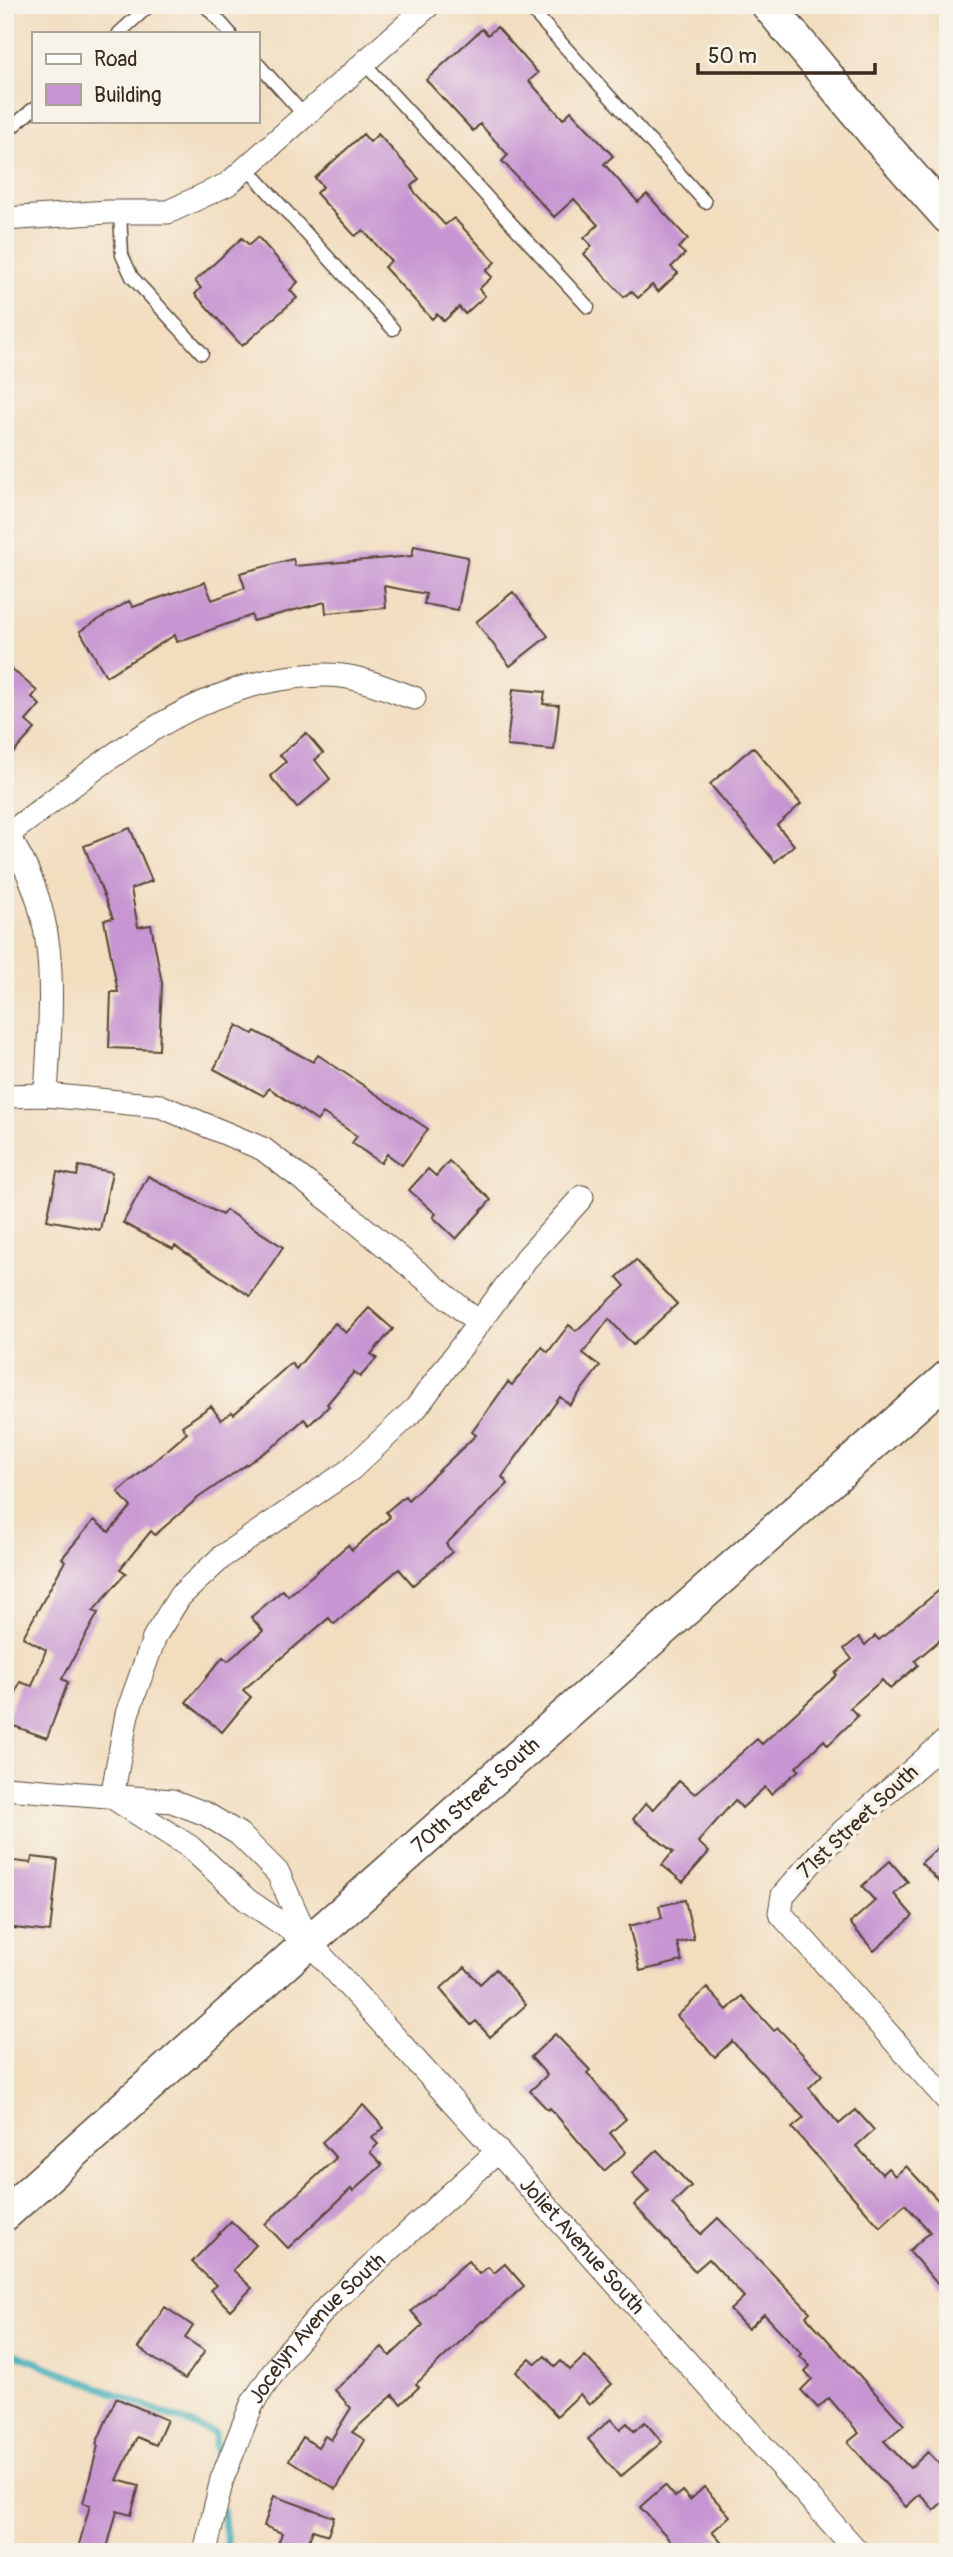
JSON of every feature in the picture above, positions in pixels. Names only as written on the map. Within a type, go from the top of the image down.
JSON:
[{"type":"main road","points":[[768,5],[948,216]]},
{"type":"main road","points":[[787,5],[948,185]]},
{"type":"main road","name":"70th Street South","points":[[5,2214],[948,1377]]},
{"type":"street","points":[[5,219],[169,212],[228,184],[429,5]]},
{"type":"street","points":[[46,1095],[52,982],[47,934],[31,879],[6,834],[156,726],[216,695],[281,678],[333,675],[353,678],[414,698]]},
{"type":"street","points":[[5,1096],[46,1095],[160,1107],[263,1149],[479,1323]]},
{"type":"street","points":[[112,1797],[127,1714],[155,1636],[180,1596],[223,1556],[350,1471],[416,1408],[526,1259],[582,1197]]},
{"type":"street","name":"71st Street South","points":[[948,1739],[825,1847],[783,1895],[780,1913],[948,2101]]},
{"type":"street","name":"Joliet Avenue South","points":[[5,1788],[172,1801],[206,1814],[239,1834],[278,1873],[309,1942]]},
{"type":"street","name":"Joliet Avenue South","points":[[112,1797],[190,1847],[247,1900],[309,1942],[858,2552]]},
{"type":"street","name":"Jocelyn Avenue South","points":[[205,2552],[222,2479],[252,2404],[285,2355],[328,2306],[498,2151]]},
{"type":"lane","points":[[120,32],[150,5]]},
{"type":"lane","points":[[205,5],[229,32]]},
{"type":"lane","points":[[527,5],[705,202]]},
{"type":"lane","points":[[365,63],[588,307]]},
{"type":"lane","points":[[259,65],[305,116]]},
{"type":"lane","points":[[10,129],[32,110]]},
{"type":"lane","points":[[246,167],[393,329]]},
{"type":"lane","points":[[120,212],[122,255],[132,277],[202,353]]},
{"type":"building","points":[[497,27],[538,73],[529,81],[563,119],[571,111],[613,156],[604,164],[638,202],[647,194],[688,239],[678,248],[685,254],[671,267],[678,273],[658,292],[652,285],[638,298],[631,291],[624,297],[584,254],[592,246],[584,238],[598,225],[574,199],[554,217],[502,161],[508,155],[480,124],[473,131],[426,80],[482,29],[488,35]]},
{"type":"building","points":[[363,134],[370,142],[378,134],[419,179],[411,186],[416,194],[445,225],[454,218],[495,262],[486,271],[492,277],[479,289],[485,296],[465,314],[459,307],[444,321],[437,314],[432,319],[384,267],[391,261],[363,230],[355,236],[316,193],[323,187],[315,178]]},
{"type":"building","points":[[258,237],[298,282],[290,290],[297,298],[242,346],[195,294],[201,288],[195,281],[242,238],[249,245]]},
{"type":"building","points":[[414,546],[468,557],[458,610],[424,604],[426,594],[384,586],[386,608],[326,613],[325,602],[253,621],[252,615],[177,642],[175,635],[106,676],[80,631],[129,601],[133,607],[205,582],[212,600],[245,588],[240,573],[293,559],[295,566],[412,556]]},
{"type":"building","points":[[513,592],[548,636],[510,666],[476,622]]},
{"type":"building","points":[[5,663],[37,691],[32,697],[40,705],[26,721],[35,729],[5,762]]},
{"type":"building","points":[[513,689],[545,692],[543,704],[559,705],[554,750],[507,746]]},
{"type":"building","points":[[306,733],[323,753],[315,760],[330,779],[297,808],[270,776],[286,762],[280,755]]},
{"type":"building","points":[[753,747],[801,804],[777,825],[794,845],[775,862],[710,784]]},
{"type":"building","points":[[130,828],[152,881],[131,889],[138,927],[151,925],[162,983],[159,1050],[109,1048],[111,992],[118,992],[104,920],[113,918],[84,846]]},
{"type":"building","points":[[237,1025],[253,1034],[255,1031],[313,1062],[318,1055],[428,1129],[402,1165],[387,1154],[381,1163],[352,1143],[357,1136],[323,1113],[317,1121],[269,1088],[264,1096],[214,1069]]},
{"type":"building","points":[[449,1161],[491,1200],[456,1239],[433,1217],[436,1214],[409,1190],[428,1169],[436,1176]]},
{"type":"building","points":[[79,1166],[112,1172],[100,1230],[47,1220],[57,1172],[77,1176]]},
{"type":"building","points":[[148,1176],[222,1215],[226,1210],[283,1247],[250,1296],[175,1246],[173,1249],[123,1223]]},
{"type":"building","points":[[636,1260],[677,1304],[633,1345],[609,1319],[583,1353],[600,1366],[570,1405],[560,1397],[502,1477],[508,1484],[446,1544],[452,1552],[413,1585],[399,1569],[334,1624],[329,1618],[243,1690],[251,1697],[222,1732],[186,1702],[223,1657],[228,1661],[263,1631],[251,1617],[283,1590],[288,1596],[348,1545],[352,1550],[390,1517],[386,1512],[405,1496],[408,1500],[476,1435],[472,1432],[508,1382],[512,1385],[542,1347],[548,1352],[569,1325],[576,1331],[625,1286],[617,1277]]},
{"type":"building","points":[[369,1308],[393,1329],[371,1354],[377,1358],[360,1377],[354,1372],[327,1404],[329,1406],[309,1425],[304,1419],[278,1443],[198,1498],[155,1535],[151,1531],[120,1569],[126,1573],[93,1611],[98,1613],[62,1679],[68,1682],[47,1738],[5,1723],[20,1682],[32,1686],[46,1650],[23,1637],[65,1561],[62,1558],[94,1520],[109,1532],[131,1507],[118,1492],[187,1433],[182,1426],[211,1406],[221,1420],[232,1412],[234,1414],[291,1363],[296,1369],[335,1323],[346,1333]]},
{"type":"building","points":[[948,1583],[948,1633],[915,1661],[918,1665],[890,1689],[882,1680],[850,1708],[858,1716],[828,1745],[824,1740],[796,1767],[799,1770],[771,1794],[765,1787],[742,1808],[735,1800],[698,1842],[709,1852],[683,1882],[662,1865],[673,1852],[633,1819],[646,1803],[653,1810],[679,1781],[695,1794],[757,1739],[762,1744],[837,1675],[835,1673],[852,1659],[844,1649],[859,1637],[865,1645],[875,1636],[879,1640]]},
{"type":"building","points":[[948,1838],[948,1891],[921,1863]]},
{"type":"building","points":[[32,1857],[58,1860],[50,1932],[5,1927],[5,1860],[31,1863]]},
{"type":"building","points":[[890,1861],[908,1882],[894,1894],[913,1916],[874,1951],[850,1923],[875,1901],[862,1886]]},
{"type":"building","points":[[685,1900],[694,1939],[677,1943],[682,1961],[640,1971],[629,1926],[662,1918],[659,1906]]},
{"type":"building","points":[[465,1967],[480,1984],[496,1969],[526,2005],[490,2037],[476,2021],[471,2025],[440,1989]]},
{"type":"building","points":[[707,1988],[727,2010],[742,1996],[774,2031],[778,2028],[822,2075],[809,2088],[839,2124],[856,2110],[874,2130],[856,2146],[882,2174],[888,2168],[895,2176],[906,2166],[948,2211],[948,2296],[909,2251],[930,2232],[905,2204],[880,2227],[792,2128],[804,2118],[732,2041],[715,2057],[677,2016]]},
{"type":"building","points":[[555,2034],[590,2070],[587,2073],[626,2119],[610,2133],[626,2152],[604,2171],[550,2108],[548,2110],[530,2091],[547,2075],[531,2057]]},
{"type":"building","points":[[363,2105],[384,2128],[372,2138],[378,2144],[370,2152],[382,2165],[353,2191],[351,2189],[288,2248],[265,2224],[336,2158],[322,2142]]},
{"type":"building","points":[[657,2150],[691,2186],[672,2204],[701,2234],[718,2218],[810,2312],[806,2316],[904,2425],[884,2441],[910,2468],[928,2452],[948,2473],[948,2497],[934,2510],[920,2494],[906,2507],[848,2442],[859,2433],[829,2398],[818,2408],[801,2390],[812,2379],[805,2371],[810,2366],[800,2356],[802,2354],[764,2314],[748,2329],[730,2310],[744,2297],[709,2259],[695,2271],[634,2205],[649,2191],[632,2173]]},
{"type":"building","points":[[231,2221],[256,2245],[233,2270],[252,2288],[230,2310],[210,2290],[216,2285],[192,2262]]},
{"type":"building","points":[[468,2261],[479,2274],[488,2267],[494,2273],[505,2264],[524,2286],[482,2321],[416,2384],[419,2387],[401,2404],[393,2395],[352,2432],[365,2440],[336,2489],[289,2460],[303,2437],[318,2447],[325,2436],[331,2440],[351,2408],[335,2390],[382,2347],[390,2356],[423,2325],[411,2311]]},
{"type":"building","points":[[165,2307],[193,2326],[185,2338],[205,2351],[185,2379],[138,2348]]},
{"type":"building","points":[[545,2356],[555,2367],[561,2361],[570,2370],[585,2356],[612,2384],[589,2405],[580,2394],[557,2416],[516,2372],[530,2358],[536,2364]]},
{"type":"building","points":[[116,2398],[167,2420],[156,2445],[137,2437],[117,2480],[139,2486],[131,2515],[117,2511],[106,2552],[77,2552],[90,2505],[83,2503],[98,2446],[96,2444]]},
{"type":"building","points":[[611,2419],[620,2429],[627,2423],[634,2431],[645,2422],[662,2442],[620,2477],[588,2439]]},
{"type":"building","points":[[665,2485],[675,2497],[682,2491],[690,2500],[704,2487],[730,2516],[712,2532],[730,2552],[681,2552],[640,2507]]},
{"type":"building","points":[[274,2496],[334,2517],[328,2535],[313,2530],[305,2552],[275,2552],[282,2533],[264,2526]]},
{"type":"waterway","points":[[5,2350],[214,2433],[218,2467]]},
{"type":"waterway","points":[[223,2510],[228,2552]]}]
